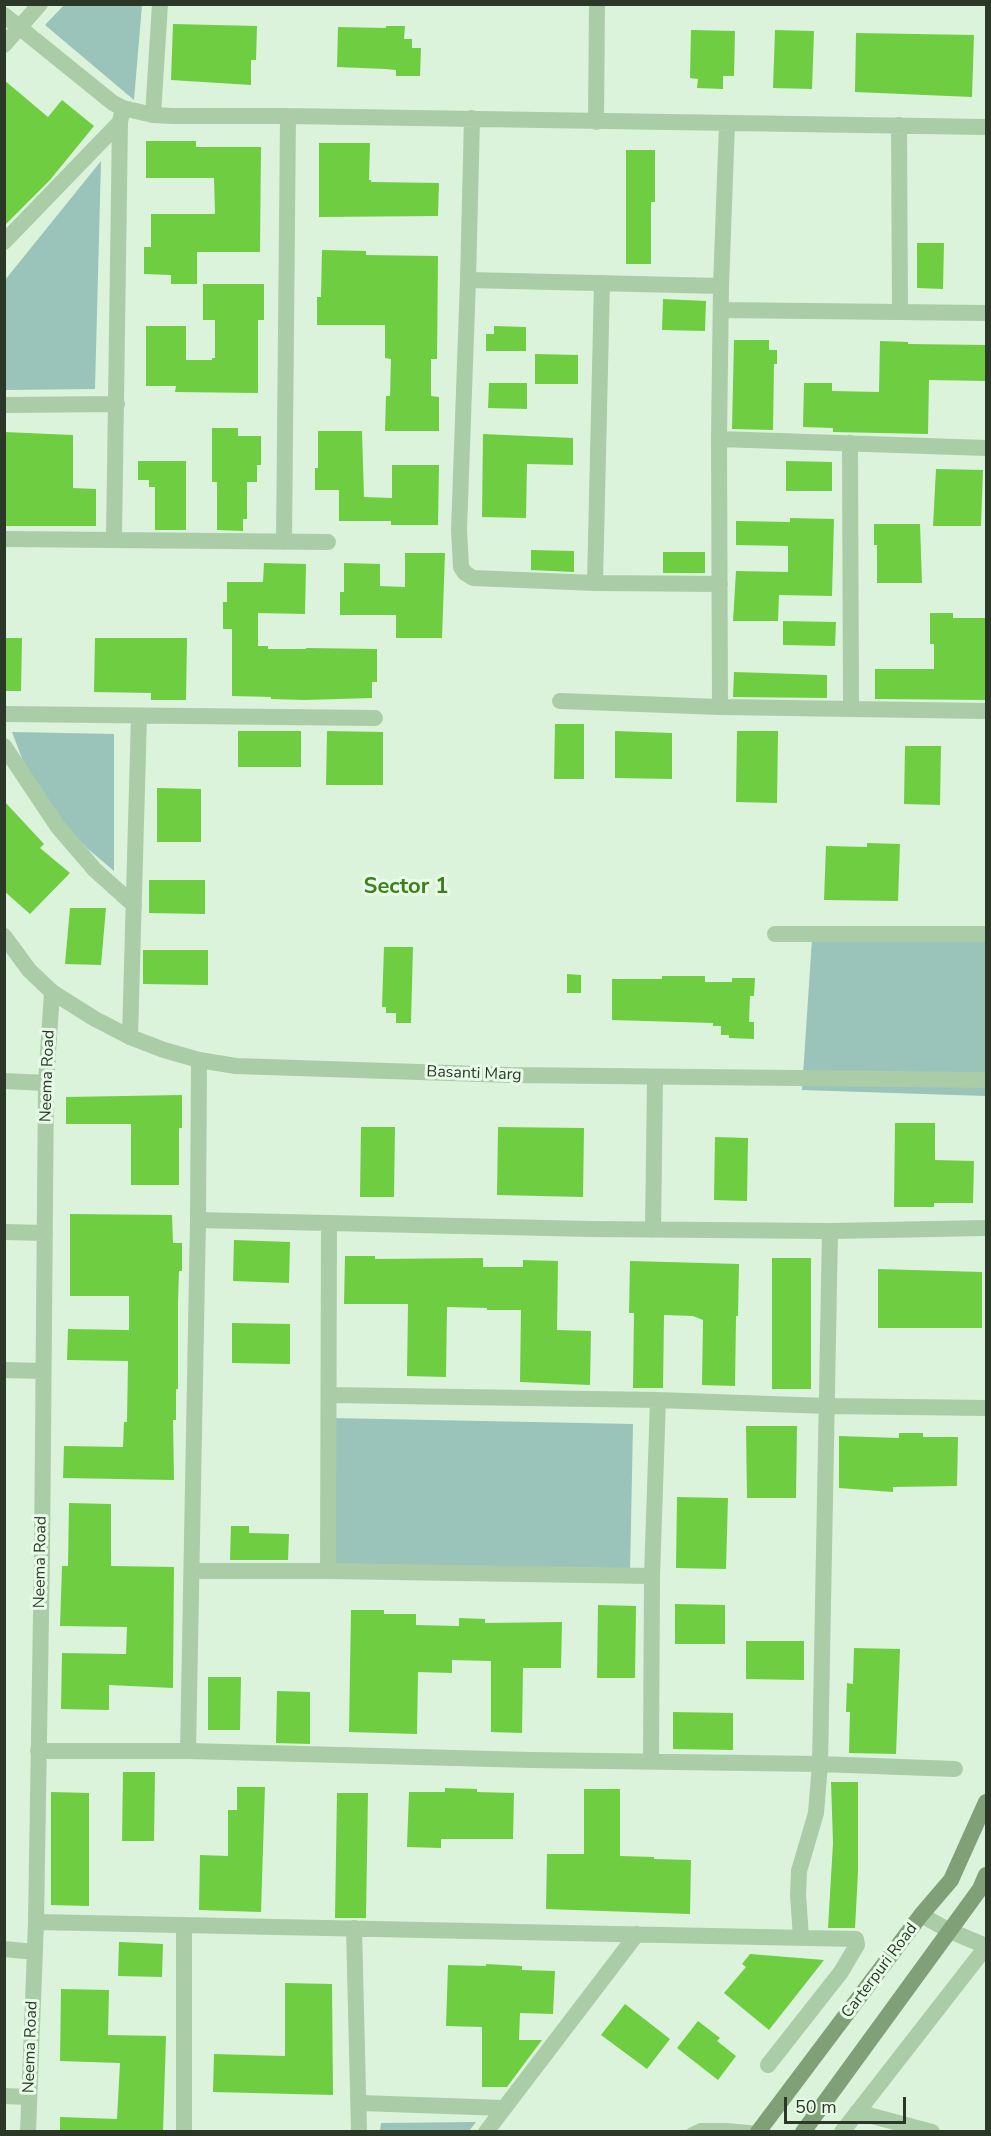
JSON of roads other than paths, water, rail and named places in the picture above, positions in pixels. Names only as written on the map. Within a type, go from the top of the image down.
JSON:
[{"type":"main road","name":"Carterpuri Road","points":[[758,2131],[921,1916],[951,1880],[987,1802]]},
{"type":"main road","name":"Carterpuri Road","points":[[803,2132],[980,1890],[987,1875]]},
{"type":"street","points":[[4,45],[40,4]]},
{"type":"street","points":[[153,114],[160,4]]},
{"type":"street","points":[[596,122],[597,4]]},
{"type":"street","points":[[4,15],[113,103],[122,115],[114,540]]},
{"type":"street","points":[[4,242],[122,115],[472,118],[596,122],[987,127]]},
{"type":"street","points":[[284,542],[288,116]]},
{"type":"street","points":[[472,118],[459,530],[461,567],[473,578],[595,583],[720,584]]},
{"type":"street","points":[[720,707],[719,439],[721,286],[727,123]]},
{"type":"street","points":[[899,125],[900,312]]},
{"type":"street","points":[[468,280],[721,286]]},
{"type":"street","points":[[595,583],[602,283]]},
{"type":"street","points":[[721,310],[987,313]]},
{"type":"street","points":[[4,405],[117,404]]},
{"type":"street","points":[[719,439],[987,448]]},
{"type":"street","points":[[850,443],[850,708]]},
{"type":"street","points":[[4,539],[328,542]]},
{"type":"street","points":[[560,701],[720,707],[987,711]]},
{"type":"street","points":[[4,714],[375,718]]},
{"type":"street","points":[[130,1037],[139,716]]},
{"type":"street","points":[[4,746],[58,827],[95,870],[134,905]]},
{"type":"street","points":[[775,934],[987,934]]},
{"type":"street","name":"Basanti Marg","points":[[4,936],[29,970],[52,992],[95,1019],[130,1037],[199,1060],[236,1066],[498,1075],[987,1080]]},
{"type":"street","name":"Neema Road","points":[[28,2132],[36,1922],[46,1083],[52,992]]},
{"type":"street","points":[[188,1751],[199,1060]]},
{"type":"street","points":[[653,1230],[655,1077]]},
{"type":"street","points":[[4,1081],[46,1083]]},
{"type":"street","points":[[198,1220],[653,1230],[830,1231],[987,1228]]},
{"type":"street","points":[[328,1571],[329,1224]]},
{"type":"street","points":[[801,1937],[798,1895],[800,1871],[816,1813],[820,1764],[830,1231]]},
{"type":"street","points":[[4,1232],[45,1233]]},
{"type":"street","points":[[4,1370],[43,1371]]},
{"type":"street","points":[[329,1395],[987,1408]]},
{"type":"street","points":[[651,1761],[652,1576],[658,1400]]},
{"type":"street","points":[[192,1571],[652,1576]]},
{"type":"street","points":[[38,1751],[188,1751],[531,1760],[820,1764],[955,1769]]},
{"type":"street","points":[[842,2132],[987,1947],[921,1916]]},
{"type":"street","points":[[36,1922],[856,1939],[857,1945],[841,1972],[768,2065]]},
{"type":"street","points":[[184,1925],[184,2132]]},
{"type":"street","points":[[354,1928],[359,2132]]},
{"type":"street","points":[[486,2132],[637,1934]]},
{"type":"street","points":[[4,1950],[35,1952]]},
{"type":"street","points":[[4,2096],[29,2097]]},
{"type":"street","points":[[360,2103],[504,2108]]},
{"type":"street","points":[[857,2112],[932,2132]]},
{"type":"lane","points":[[690,2132],[700,2127],[758,2131]]},
{"type":"district","name":"Sector 1","points":[[406,888]]}]
